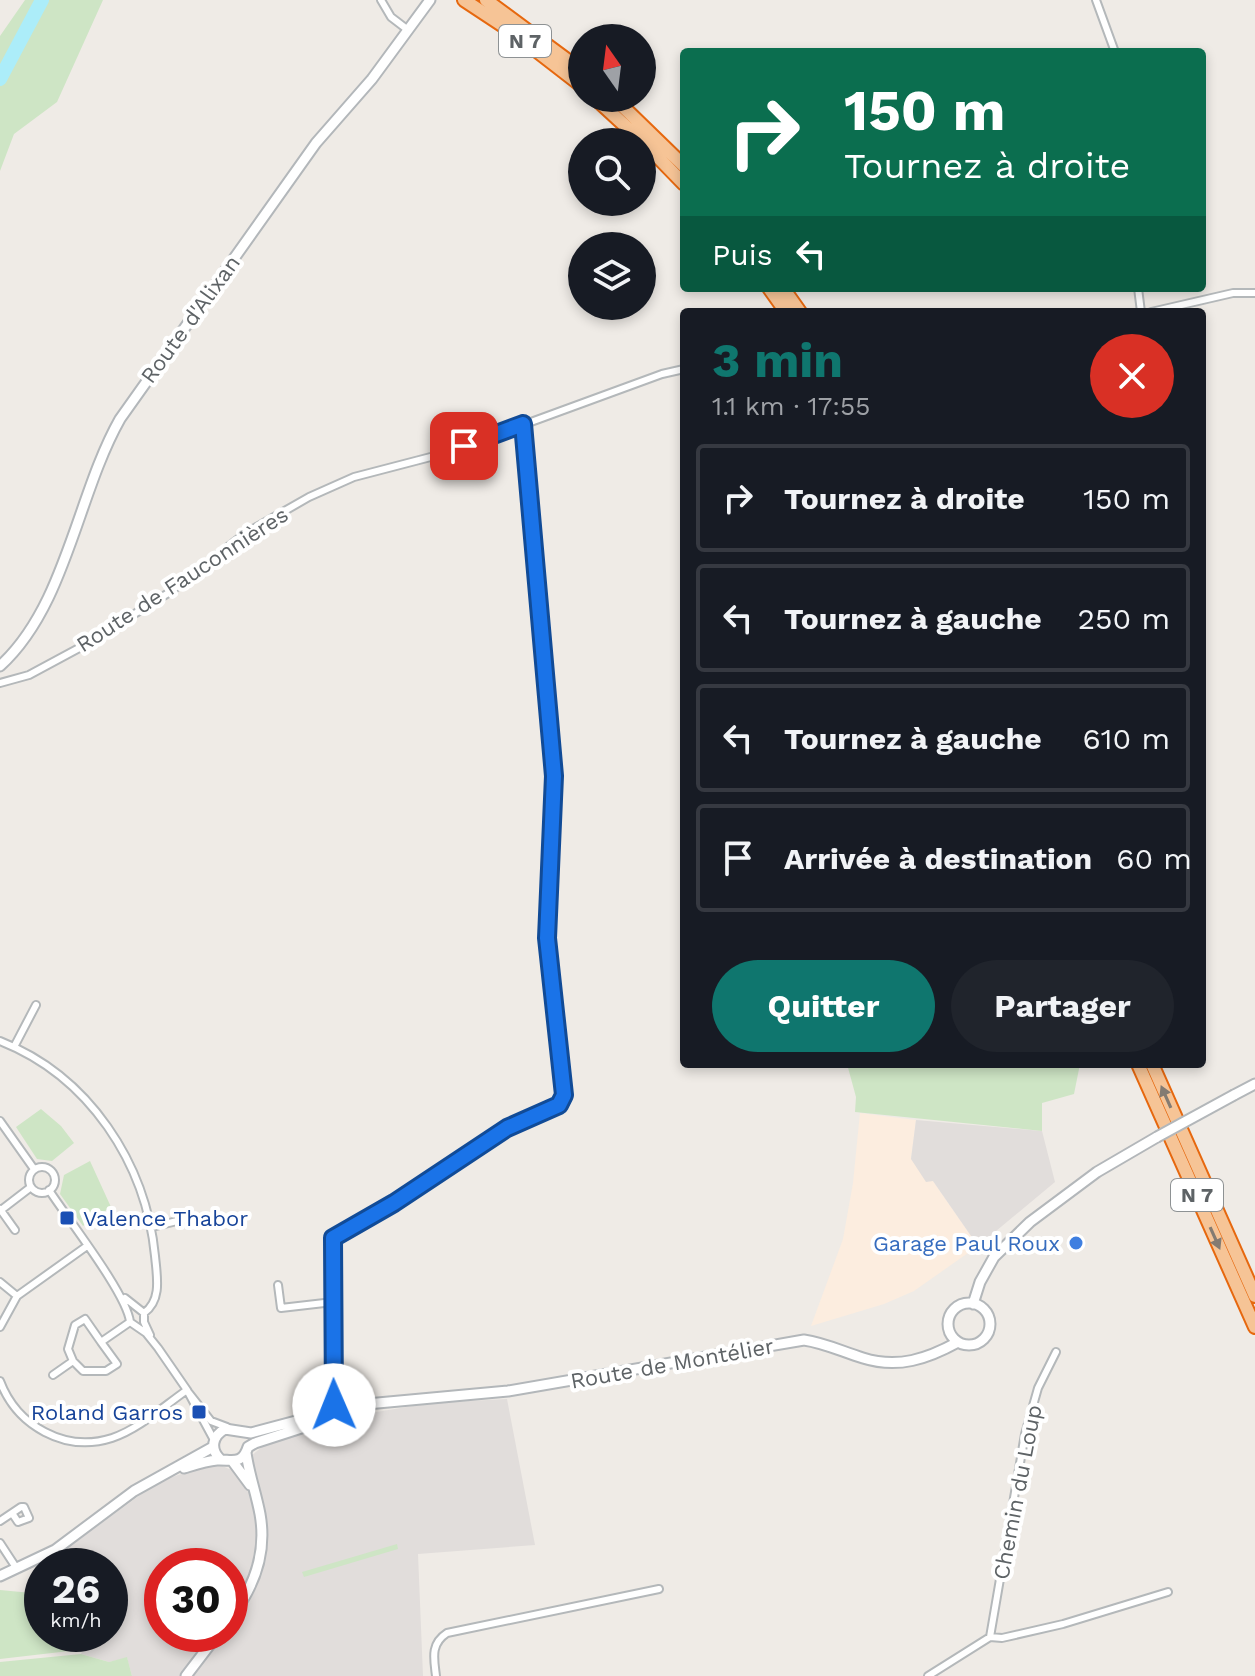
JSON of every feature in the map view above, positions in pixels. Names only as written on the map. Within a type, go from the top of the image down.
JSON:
[{"type":"highway","name":"N 7","points":[[464,0],[511,31],[568,75]]},
{"type":"highway","name":"N 7","points":[[486,0],[568,61]]},
{"type":"highway","points":[[610,112],[680,180]]},
{"type":"highway","points":[[628,112],[680,162]]},
{"type":"highway","name":"N 7","points":[[1140,1068],[1255,1327]]},
{"type":"highway","name":"N 7","points":[[1154,1068],[1255,1296]]},
{"type":"main road","name":"Route d'Alixan","points":[[0,666],[14,653],[43,606],[104,447],[120,419],[316,143],[372,79],[430,0]]},
{"type":"main road","points":[[973,1304],[980,1282],[994,1257],[1030,1222],[1097,1172],[1255,1084]]},
{"type":"main road","points":[[973,1304],[985,1311],[990,1323],[989,1330],[975,1344],[958,1342],[948,1329],[950,1315],[959,1305],[973,1304]]},
{"type":"main road","name":"Route de Montélier","points":[[242,1433],[379,1403],[508,1391],[804,1340],[828,1344],[864,1359],[894,1364],[926,1358],[958,1342]]},
{"type":"main road","name":"Route de Montélier","points":[[233,1462],[247,1450],[333,1413]]},
{"type":"main road","points":[[0,1576],[62,1545],[134,1491],[214,1444],[220,1432],[230,1428],[242,1433],[262,1533],[260,1558],[248,1588]]},
{"type":"main road","points":[[214,1444],[220,1459]]},
{"type":"main road","points":[[170,1471],[220,1459],[233,1462],[255,1496]]},
{"type":"main road","points":[[186,1676],[204,1652]]},
{"type":"street","points":[[381,0],[391,17],[408,30]]},
{"type":"street","points":[[1096,0],[1114,48]]},
{"type":"street","points":[[1163,308],[1233,293],[1255,293]]},
{"type":"street","name":"Route de Fauconnières","points":[[0,683],[29,675],[81,647],[170,592],[246,533],[309,497],[354,477],[446,453],[680,370]]},
{"type":"street","points":[[333,1413],[333,1238],[394,1203],[507,1128],[559,1105],[564,1095],[547,938],[554,776],[523,424]]},
{"type":"street","points":[[14,1047],[36,1005]]},
{"type":"street","points":[[0,1041],[71,1085],[102,1119],[129,1163],[152,1227],[157,1295],[152,1307],[144,1313],[141,1324]]},
{"type":"street","points":[[0,1121],[34,1169]]},
{"type":"street","points":[[45,1167],[52,1172],[54,1184],[49,1190],[40,1192],[31,1187],[29,1180],[34,1169],[45,1167]]},
{"type":"street","points":[[15,1230],[0,1209],[31,1187]]},
{"type":"street","points":[[49,1190],[114,1286],[130,1318],[141,1324],[211,1421],[230,1428]]},
{"type":"street","points":[[152,1227],[194,1217]]},
{"type":"street","points":[[0,1327],[17,1296],[87,1246]]},
{"type":"street","points":[[0,1282],[17,1296]]},
{"type":"street","points":[[278,1285],[281,1308],[333,1302]]},
{"type":"street","points":[[114,1286],[136,1310],[144,1313]]},
{"type":"street","points":[[101,1342],[136,1310]]},
{"type":"street","points":[[85,1319],[101,1342],[117,1364],[106,1371],[83,1371],[73,1361],[68,1349],[75,1325],[85,1319]]},
{"type":"street","name":"Chemin du Loup","points":[[990,1637],[1025,1434],[1038,1388],[1056,1352]]},
{"type":"street","points":[[53,1375],[73,1361]]},
{"type":"street","points":[[0,1381],[23,1418],[54,1437],[76,1442],[114,1437],[187,1390]]},
{"type":"street","points":[[187,1390],[214,1444]]},
{"type":"street","points":[[0,1521],[12,1513]]},
{"type":"street","points":[[0,1543],[17,1569]]},
{"type":"street","points":[[436,1676],[434,1648],[438,1638],[447,1633],[659,1589]]},
{"type":"street","points":[[928,1676],[990,1637],[1002,1638],[1063,1624],[1168,1592]]},
{"type":"shaded area","points":[[860,1113],[916,1120],[911,1159],[933,1181],[978,1246],[914,1291],[884,1304],[811,1326],[843,1239],[853,1183]]},
{"type":"shaded area","points":[[916,1120],[1042,1131],[1055,1182],[978,1246],[933,1181],[926,1182],[911,1159]]},
{"type":"shaded area","points":[[507,1399],[535,1545],[418,1554],[423,1676],[132,1676],[127,1658],[109,1662],[81,1654],[128,1652],[128,1548],[69,1547],[151,1487],[172,1477],[216,1463],[229,1469],[240,1465],[262,1447],[358,1415],[431,1403]]},
{"type":"green space","points":[[25,0],[103,0],[57,102],[14,134],[0,171],[0,36]]},
{"type":"green space","points":[[848,1068],[1079,1068],[1074,1094],[1042,1103],[1042,1131],[855,1112],[856,1097]]},
{"type":"green space","points":[[41,1109],[61,1126],[74,1143],[52,1161],[37,1159],[16,1127]]},
{"type":"green space","points":[[90,1161],[111,1207],[83,1226],[60,1194],[64,1175]]},
{"type":"green space","points":[[397,1544],[398,1549],[304,1577],[302,1572]]},
{"type":"green space","points":[[0,1590],[24,1592],[24,1652],[61,1652],[0,1659]]},
{"type":"green space","points":[[81,1654],[109,1662],[127,1657],[132,1676],[0,1676],[0,1662]]},
{"type":"waterway","points":[[0,79],[42,0]]},
{"type":"place","name":"Valence Thabor","points":[[67,1218]]},
{"type":"place","name":"Garage Paul Roux","points":[[1076,1243]]},
{"type":"place","name":"Roland Garros","points":[[199,1412]]},
{"type":"route","points":[[334,1405],[333,1238],[394,1203],[507,1128],[559,1105],[564,1095],[547,938],[554,776],[523,424],[464,446]]}]
